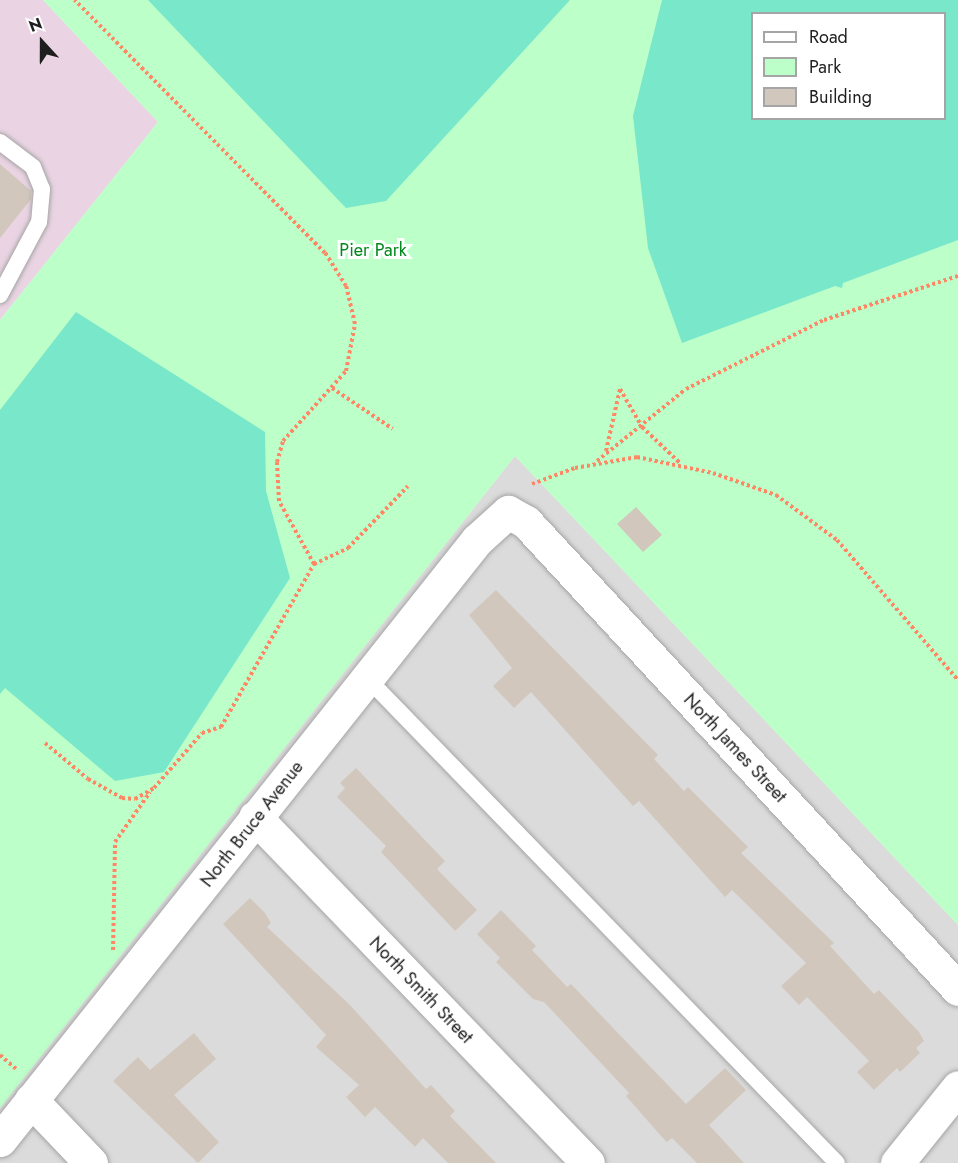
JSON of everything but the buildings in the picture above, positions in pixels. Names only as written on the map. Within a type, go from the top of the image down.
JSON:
[{"type":"street","name":"North Bruce Avenue","points":[[0,1140],[134,975],[255,817],[477,540],[508,512]]},
{"type":"street","name":"North James Street","points":[[508,512],[526,522],[958,989]]},
{"type":"street","name":"North Smith Street","points":[[255,817],[588,1163]]},
{"type":"street","points":[[897,1163],[958,1087]]},
{"type":"street","points":[[31,1100],[91,1163]]},
{"type":"lane","points":[[0,142],[33,167],[42,189],[39,222],[0,295]]},
{"type":"lane","points":[[367,678],[837,1163]]},
{"type":"path","points":[[75,0],[337,269],[352,305],[355,324],[350,363],[332,388],[283,441],[277,462],[279,501],[315,564]]},
{"type":"path","points":[[597,462],[639,423],[686,389],[824,320],[958,276]]},
{"type":"path","points":[[332,388],[393,429]]},
{"type":"path","points":[[606,452],[620,389],[639,423],[683,465]]},
{"type":"path","points":[[532,484],[597,462],[637,457],[683,465],[757,486],[815,521],[958,680]]},
{"type":"path","points":[[134,975],[113,951],[115,842],[154,788],[202,733],[221,727],[315,564],[348,548],[408,486]]},
{"type":"path","points":[[45,743],[88,779],[122,798],[135,799],[154,788]]},
{"type":"shaded area","points":[[0,0],[43,0],[158,122],[0,320]]},
{"type":"shaded area","points":[[515,456],[958,925],[958,1163],[0,1163],[0,1108]]},
{"type":"green space","name":"Pier Park","points":[[43,0],[958,0],[958,925],[515,456],[0,1108],[0,320],[158,122]]},
{"type":"green space","points":[[148,0],[570,0],[386,201],[346,208]]},
{"type":"green space","points":[[662,0],[958,0],[958,240],[843,283],[842,288],[835,286],[682,343],[648,248],[633,116]]},
{"type":"green space","points":[[76,312],[265,432],[266,491],[290,578],[164,772],[115,781],[5,688],[0,694],[0,410]]}]
